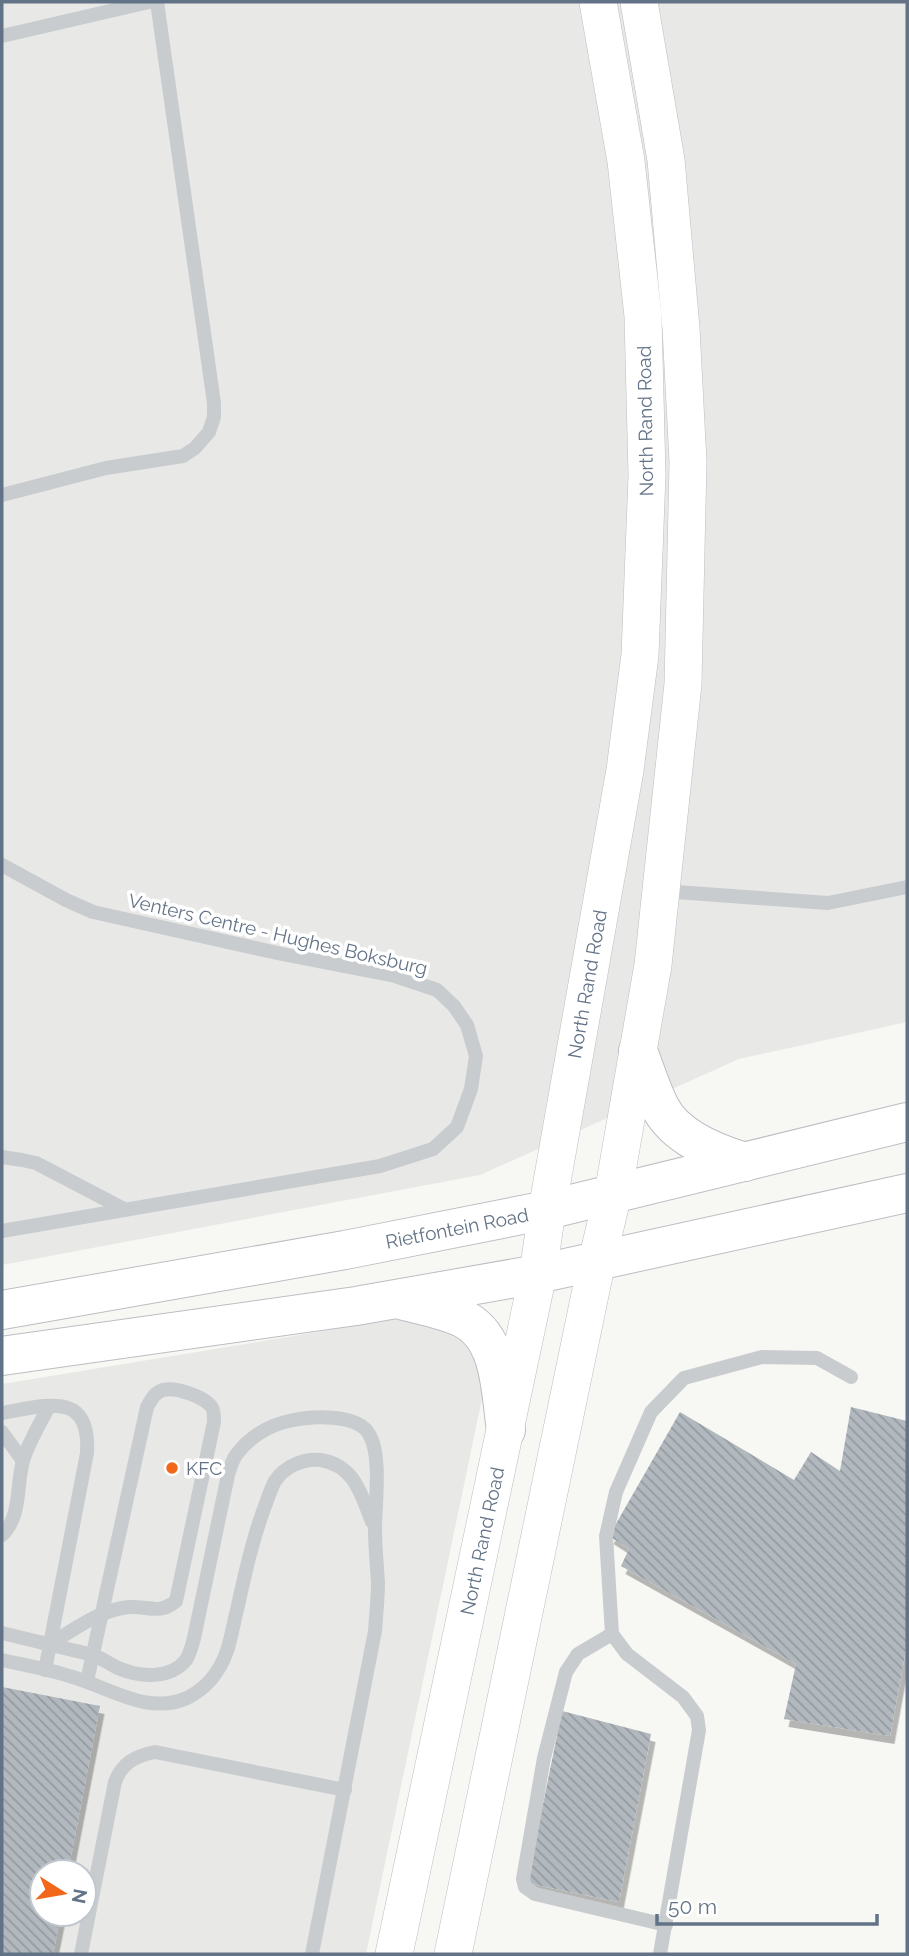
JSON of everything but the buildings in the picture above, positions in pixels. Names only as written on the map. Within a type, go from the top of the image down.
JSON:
[{"type":"main road","name":"North Rand Road","points":[[394,1954],[538,1274],[625,770],[640,655],[647,475],[643,316],[626,161],[598,2]]},
{"type":"main road","name":"North Rand Road","points":[[453,1954],[597,1261],[614,1194],[653,965],[683,684],[688,462],[681,328],[666,160],[639,2]]},
{"type":"main road","points":[[638,1051],[661,1109],[682,1134],[720,1154],[745,1162]]},
{"type":"main road","name":"Rietfontein Road","points":[[2,1310],[345,1250],[547,1210],[907,1122]]},
{"type":"main road","points":[[2,1356],[356,1306],[538,1274],[907,1193]]},
{"type":"main road","points":[[396,1298],[462,1318],[478,1329],[488,1341],[494,1355],[506,1430]]},
{"type":"lane","points":[[2,36],[149,2]]},
{"type":"lane","points":[[2,495],[106,468],[183,456],[195,448],[209,432],[214,417],[157,2]]},
{"type":"lane","name":"Venters Centre - Hughes Boksburg","points":[[2,865],[93,912],[382,974],[437,990],[454,1006],[467,1025],[476,1056],[471,1089],[457,1127],[433,1149],[380,1166],[2,1231]]},
{"type":"lane","points":[[660,891],[828,903],[907,887]]},
{"type":"lane","points":[[2,1157],[36,1163],[124,1209]]},
{"type":"lane","points":[[660,1954],[699,1730],[697,1716],[682,1697],[627,1654],[612,1634],[606,1536],[616,1492],[650,1412],[684,1378],[762,1357],[817,1358],[851,1377]]},
{"type":"lane","points":[[50,1644],[102,1613],[129,1608],[168,1608],[176,1601],[214,1422],[214,1410],[208,1401],[174,1390],[162,1390],[153,1396],[147,1407],[102,1613],[93,1655],[87,1681]]},
{"type":"lane","points":[[2,1413],[49,1406],[72,1409],[79,1414],[88,1436],[45,1670]]},
{"type":"lane","points":[[2,1535],[12,1523],[23,1461],[49,1406]]},
{"type":"lane","points":[[2,1633],[93,1655],[124,1671],[163,1675],[187,1659],[194,1639],[234,1457],[244,1446],[275,1425],[314,1417],[356,1423],[369,1432],[374,1445],[377,1469],[375,1530],[378,1586],[375,1631],[312,1954]]},
{"type":"lane","points":[[2,1432],[23,1461]]},
{"type":"lane","points":[[2,1660],[87,1681],[152,1704],[186,1698],[216,1675],[228,1650],[261,1517],[276,1480],[290,1467],[300,1461],[316,1460],[332,1462],[346,1471],[355,1481],[375,1530]]},
{"type":"lane","points":[[612,1634],[578,1654],[566,1672],[544,1758],[524,1886],[535,1894],[666,1925]]},
{"type":"lane","points":[[81,1954],[115,1782],[127,1763],[139,1755],[155,1752],[345,1790]]},
{"type":"shaded area","points":[[2,2],[907,2],[907,1022],[739,1059],[480,1175],[2,1265]]},
{"type":"shaded area","points":[[415,1316],[471,1339],[484,1389],[366,1954],[2,1954],[2,1384]]},
{"type":"place","name":"KFC","points":[[172,1468]]}]
